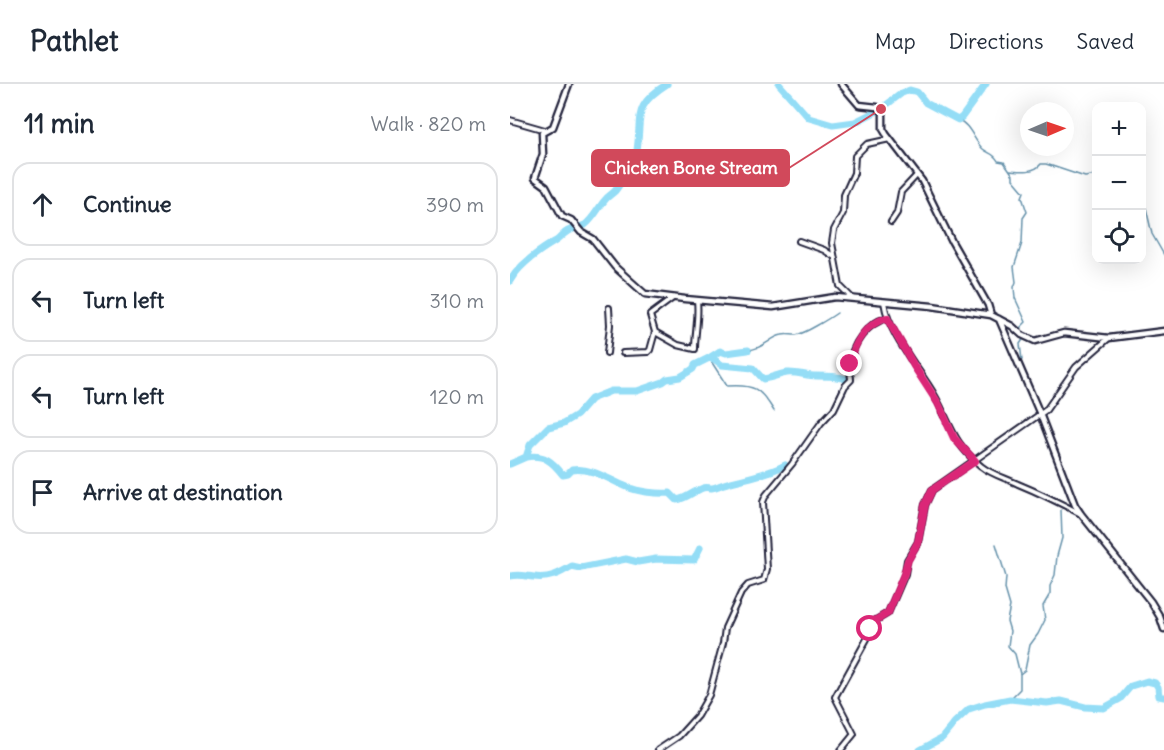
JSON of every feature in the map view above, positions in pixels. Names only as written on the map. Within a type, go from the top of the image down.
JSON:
[{"type":"street","points":[[510,120],[545,130],[553,127],[568,84]]},
{"type":"street","points":[[841,84],[858,105],[873,106],[880,109],[884,115],[883,129],[929,192],[958,253],[988,305],[991,315]]},
{"type":"street","points":[[545,130],[542,133],[543,154],[535,178],[546,186],[562,216],[571,220],[581,232],[593,239],[615,267],[639,291],[647,294],[776,308],[811,300],[852,298],[932,306],[991,315],[1035,342],[1069,333],[1109,338],[1164,331]]},
{"type":"street","points":[[852,298],[840,286],[832,243],[834,230],[843,213],[844,195],[854,173],[855,156],[867,144],[890,140]]},
{"type":"street","points":[[891,222],[897,213],[901,192],[918,174]]},
{"type":"street","points":[[799,241],[834,256]]},
{"type":"street","points":[[623,352],[648,352],[653,344],[655,332],[650,315],[674,298]]},
{"type":"street","points":[[655,332],[678,345],[695,349],[694,338],[699,315],[697,300]]},
{"type":"street","points":[[884,302],[887,318],[938,403],[954,438],[975,461],[992,473],[1080,514]]},
{"type":"street","points":[[607,353],[609,308]]},
{"type":"street","points":[[658,750],[679,736],[701,711],[709,694],[726,623],[741,592],[748,585],[765,580],[767,568],[763,502],[766,495],[821,423],[834,410],[844,386],[851,380],[850,364],[856,343],[874,322],[887,318]]},
{"type":"street","points":[[999,319],[1080,514],[1151,602],[1164,629]]},
{"type":"street","points":[[842,750],[854,734],[835,701],[838,690],[868,637],[873,622],[888,613],[908,560],[918,542],[928,497],[932,490],[1048,408],[1081,361],[1109,338]]},
{"type":"waterway","points":[[510,281],[519,269],[536,254],[566,232],[585,225],[615,191],[636,155],[639,120],[643,106],[667,84]]},
{"type":"waterway","points":[[779,84],[809,118],[833,125],[855,122],[881,109],[902,93],[910,90],[917,92],[926,103],[958,120],[986,84]]},
{"type":"waterway","points":[[958,120],[966,125],[983,149],[998,161],[1004,162],[1013,175],[1013,179],[1024,192],[1022,197],[1027,212],[1023,218],[1022,243],[1014,267],[1015,298],[1026,322],[1020,328],[1022,332]]},
{"type":"waterway","points":[[1010,170],[1031,170],[1041,164],[1046,164],[1085,177],[1092,176]]},
{"type":"waterway","points":[[1146,208],[1152,234],[1164,255]]},
{"type":"waterway","points":[[748,350],[759,347],[778,336],[800,334],[837,313]]},
{"type":"waterway","points":[[1022,360],[1020,344],[1024,338]]},
{"type":"waterway","points":[[709,358],[720,351],[726,353],[748,350]]},
{"type":"waterway","points":[[709,358],[727,386],[744,386],[755,389],[765,397],[774,411]]},
{"type":"waterway","points":[[510,464],[526,457],[530,445],[548,427],[564,423],[577,415],[591,399],[611,391],[637,391],[667,379],[680,377],[693,369],[695,365],[709,358],[722,365],[753,368],[763,379],[791,373],[850,380]]},
{"type":"waterway","points":[[526,457],[543,458],[563,475],[572,470],[586,470],[637,490],[670,493],[677,500],[703,488],[715,488],[770,472],[785,465]]},
{"type":"waterway","points":[[1010,699],[1020,689],[1020,674],[1025,670],[1030,645],[1045,620],[1043,606],[1050,594],[1062,538],[1061,510]]},
{"type":"waterway","points":[[996,544],[1006,577],[1005,589],[1010,606],[1007,621],[1010,631],[1008,646],[1015,654],[1020,674]]},
{"type":"waterway","points":[[510,576],[549,577],[572,566],[581,568],[626,559],[638,562],[656,559],[694,560],[700,548]]},
{"type":"waterway","points":[[920,750],[942,738],[969,709],[985,704],[1010,699],[1047,703],[1061,701],[1085,707],[1104,708],[1120,699],[1131,686],[1147,681],[1155,683],[1159,696],[1164,697]]},
{"type":"place","name":"Chicken Bone Stream","points":[[881,109]]},
{"type":"route","points":[[850,364],[856,343],[874,322],[887,318],[938,403],[954,438],[975,461],[932,490],[925,505],[918,542],[910,554],[888,613],[876,619],[870,629]]}]
